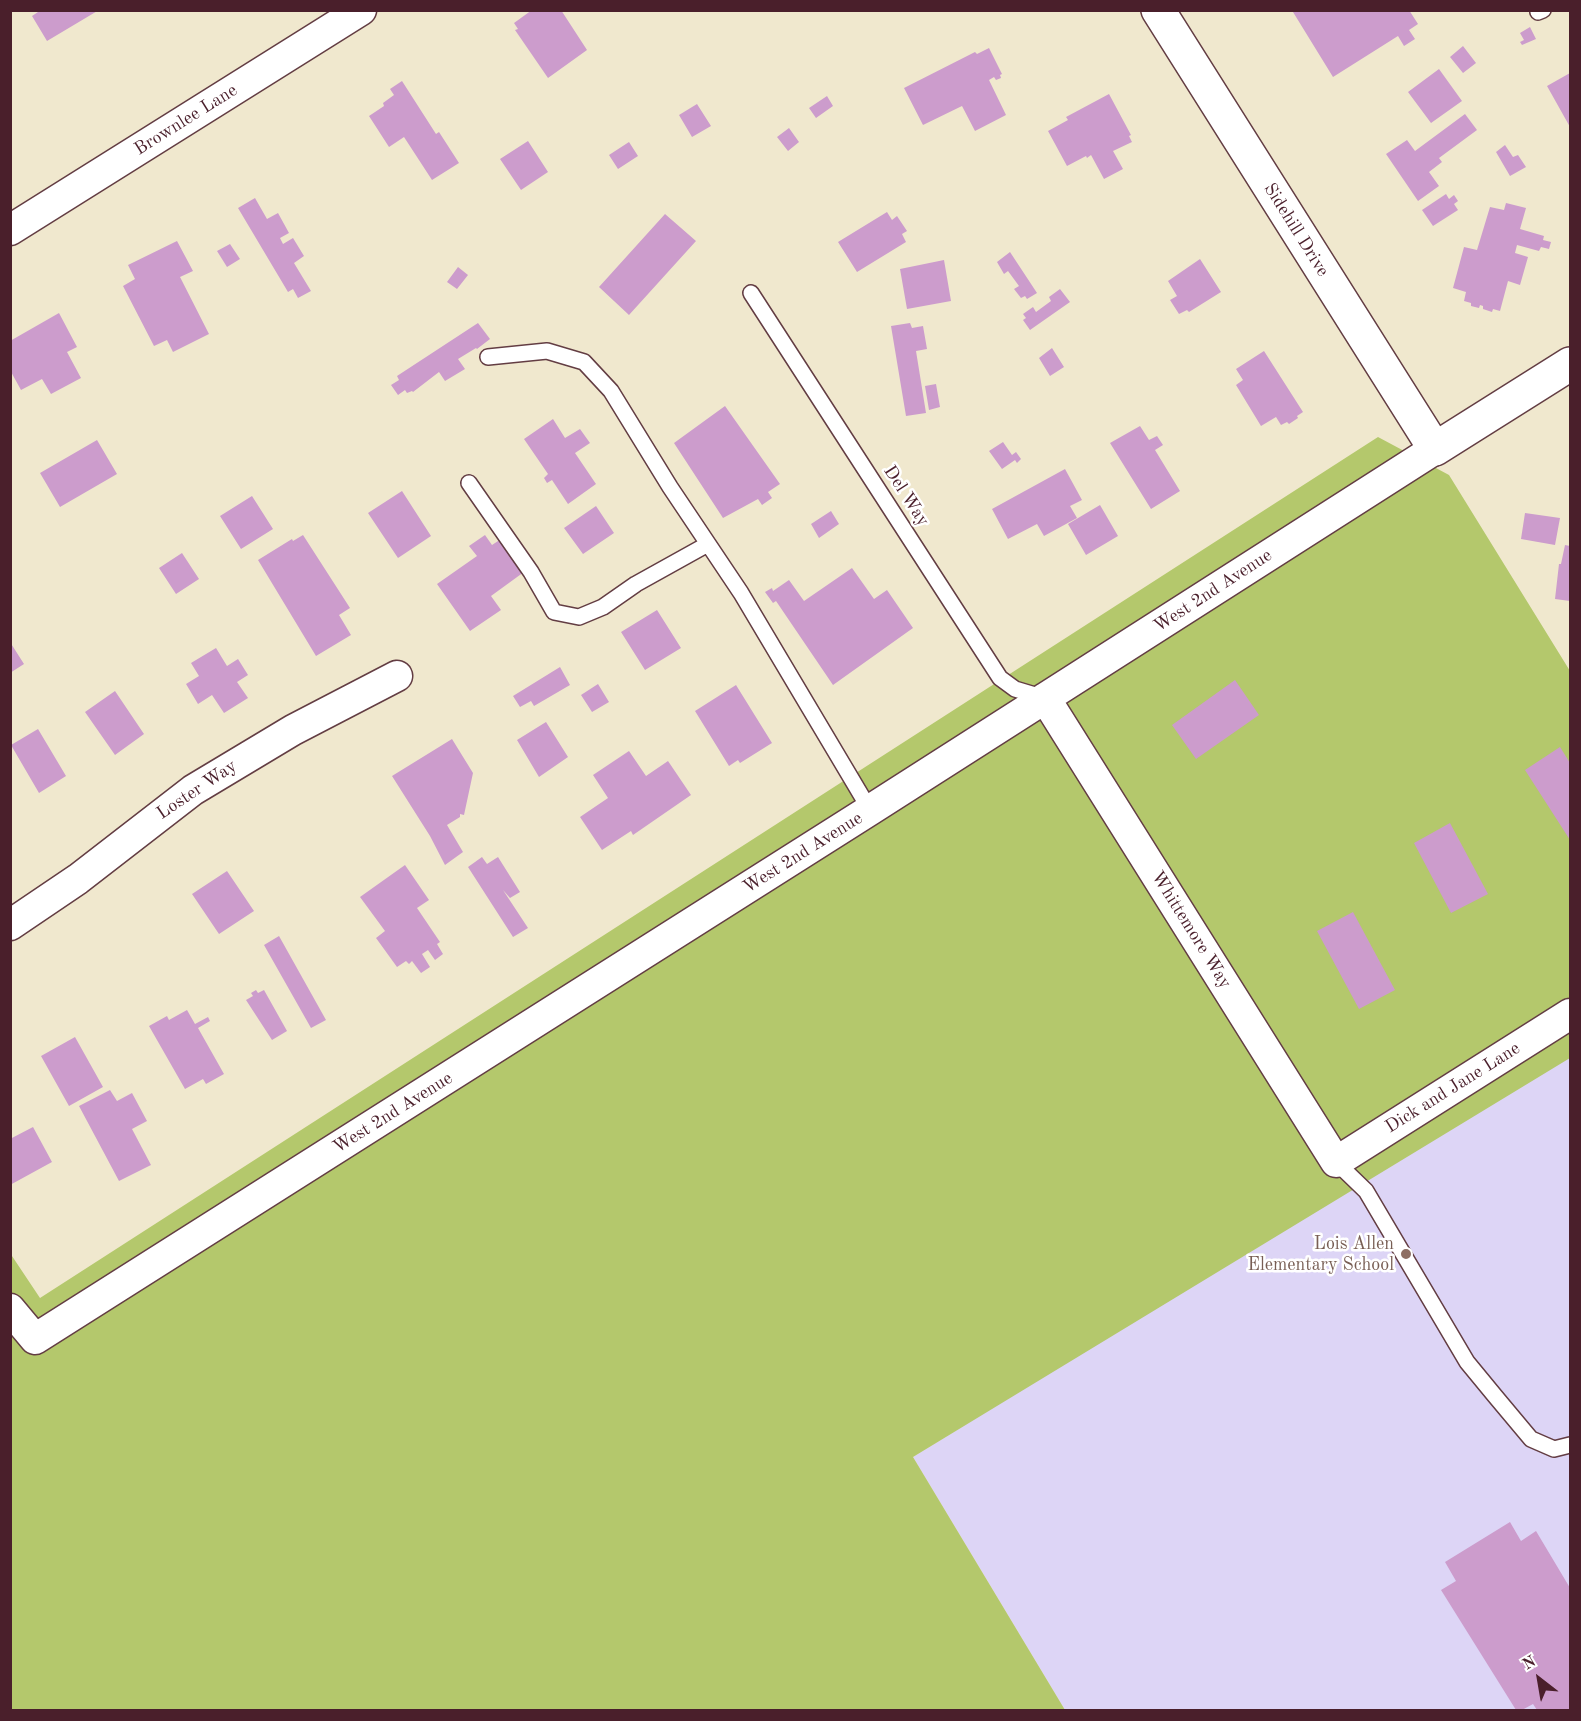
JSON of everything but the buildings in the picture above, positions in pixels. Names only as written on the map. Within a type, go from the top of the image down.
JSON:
[{"type":"street","name":"Brownlee Lane","points":[[10,230],[361,10]]},
{"type":"street","name":"Sidehill Drive","points":[[1158,10],[1435,449]]},
{"type":"street","name":"West 2nd Avenue","points":[[10,1309],[35,1339],[1570,364]]},
{"type":"street","name":"Loster Way","points":[[10,925],[78,879],[193,790],[275,740],[397,675]]},
{"type":"street","name":"Whittemore Way","points":[[1045,698],[1336,1162]]},
{"type":"street","name":"Dick and Jane Lane","points":[[1336,1162],[1570,1014]]},
{"type":"lane","name":"Del Way","points":[[752,294],[1000,678],[1015,689],[1045,698]]},
{"type":"lane","points":[[488,357],[547,351],[584,362],[611,391],[670,487],[741,593],[870,810]]},
{"type":"lane","points":[[469,483],[531,572],[554,612],[579,617],[603,608],[636,584],[708,544]]},
{"type":"lane","points":[[1336,1162],[1366,1191],[1467,1362],[1495,1396],[1531,1439],[1554,1449],[1570,1445]]},
{"type":"shaded area","name":"Lois Allen Elementary School","points":[[1570,1051],[1570,1710],[1065,1710],[913,1457]]},
{"type":"green space","points":[[1378,437],[1449,475],[1570,671],[1570,1058],[913,1457],[1065,1710],[11,1710],[10,1253],[40,1298]]},
{"type":"place","name":"Lois Allen Elementary School","points":[[1406,1254]]}]
